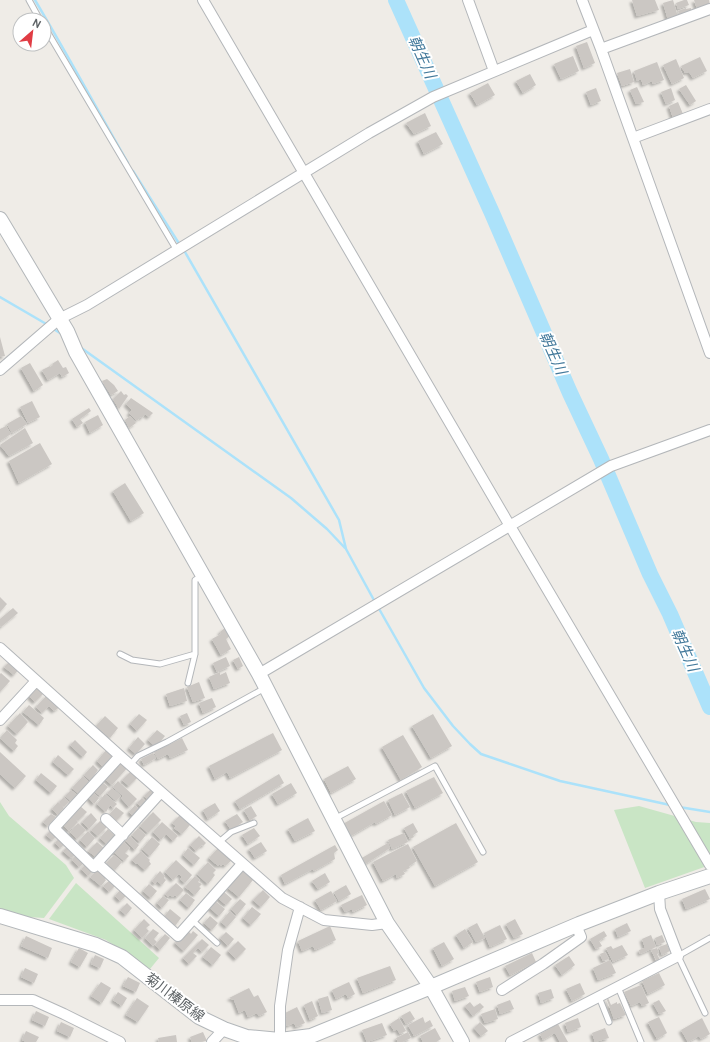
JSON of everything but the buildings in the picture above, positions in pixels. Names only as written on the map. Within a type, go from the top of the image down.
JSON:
[{"type":"street","points":[[203,0],[710,865]]},
{"type":"street","points":[[468,0],[494,72]]},
{"type":"street","points":[[582,0],[710,353]]},
{"type":"street","points":[[601,49],[710,9]]},
{"type":"street","points":[[0,370],[57,321],[86,305],[369,133],[444,92],[593,30]]},
{"type":"street","points":[[633,138],[710,109]]},
{"type":"street","points":[[0,219],[57,321],[68,333],[75,350],[259,674],[387,923],[431,987],[462,1042]]},
{"type":"street","points":[[259,674],[611,466],[710,430]]},
{"type":"street","points":[[0,648],[130,765],[282,898],[324,920],[372,925],[387,923]]},
{"type":"street","points":[[0,720],[36,681]]},
{"type":"street","points":[[120,756],[54,828],[94,866],[161,792]]},
{"type":"street","points":[[106,819],[123,835]]},
{"type":"street","points":[[97,863],[178,936],[242,864]]},
{"type":"street","name":"菊川榛原線","points":[[0,916],[96,945],[122,957],[199,1018],[247,1037],[280,1041],[311,1036],[576,925],[659,893],[710,876]]},
{"type":"street","points":[[511,1042],[678,956],[660,909],[659,893]]},
{"type":"street","points":[[280,1041],[280,1006],[287,957],[300,907]]},
{"type":"street","points":[[502,990],[543,964],[581,937],[576,925]]},
{"type":"street","points":[[0,1000],[33,1000],[120,1042]]},
{"type":"street","points":[[212,1042],[224,1029]]},
{"type":"lane","points":[[29,0],[36,12]]},
{"type":"lane","points":[[52,40],[176,250]]},
{"type":"lane","points":[[188,683],[195,654],[195,580],[203,575]]},
{"type":"lane","points":[[120,654],[132,660],[160,664],[195,654]]},
{"type":"lane","points":[[130,765],[138,756],[167,742],[266,688]]},
{"type":"lane","points":[[334,819],[436,766],[484,852]]},
{"type":"lane","points":[[218,843],[231,832],[254,823]]},
{"type":"lane","points":[[192,920],[217,943]]},
{"type":"lane","points":[[705,1012],[678,956],[710,938]]},
{"type":"lane","points":[[618,988],[641,1042]]},
{"type":"lane","points":[[599,997],[609,1022]]},
{"type":"green space","points":[[0,802],[9,816],[66,865],[74,878],[44,918],[13,916],[0,911]]},
{"type":"green space","points":[[639,806],[696,822],[710,823],[710,865],[645,888],[614,810]]},
{"type":"green space","points":[[76,883],[159,958],[150,969],[106,940],[49,919]]},
{"type":"waterway","points":[[35,0],[128,163]]},
{"type":"waterway","name":"朝生川","points":[[396,0],[492,213],[570,393],[601,459],[650,574],[670,614],[710,707]]},
{"type":"waterway","points":[[133,171],[178,242]]},
{"type":"waterway","points":[[185,252],[339,520],[346,549],[375,602]]},
{"type":"waterway","points":[[0,297],[48,325]]},
{"type":"waterway","points":[[52,328],[63,335]]},
{"type":"waterway","points":[[80,347],[291,498],[327,529],[345,548]]},
{"type":"waterway","points":[[378,607],[424,688],[453,726],[481,754],[560,781],[670,805]]},
{"type":"waterway","points":[[679,807],[710,812]]}]
